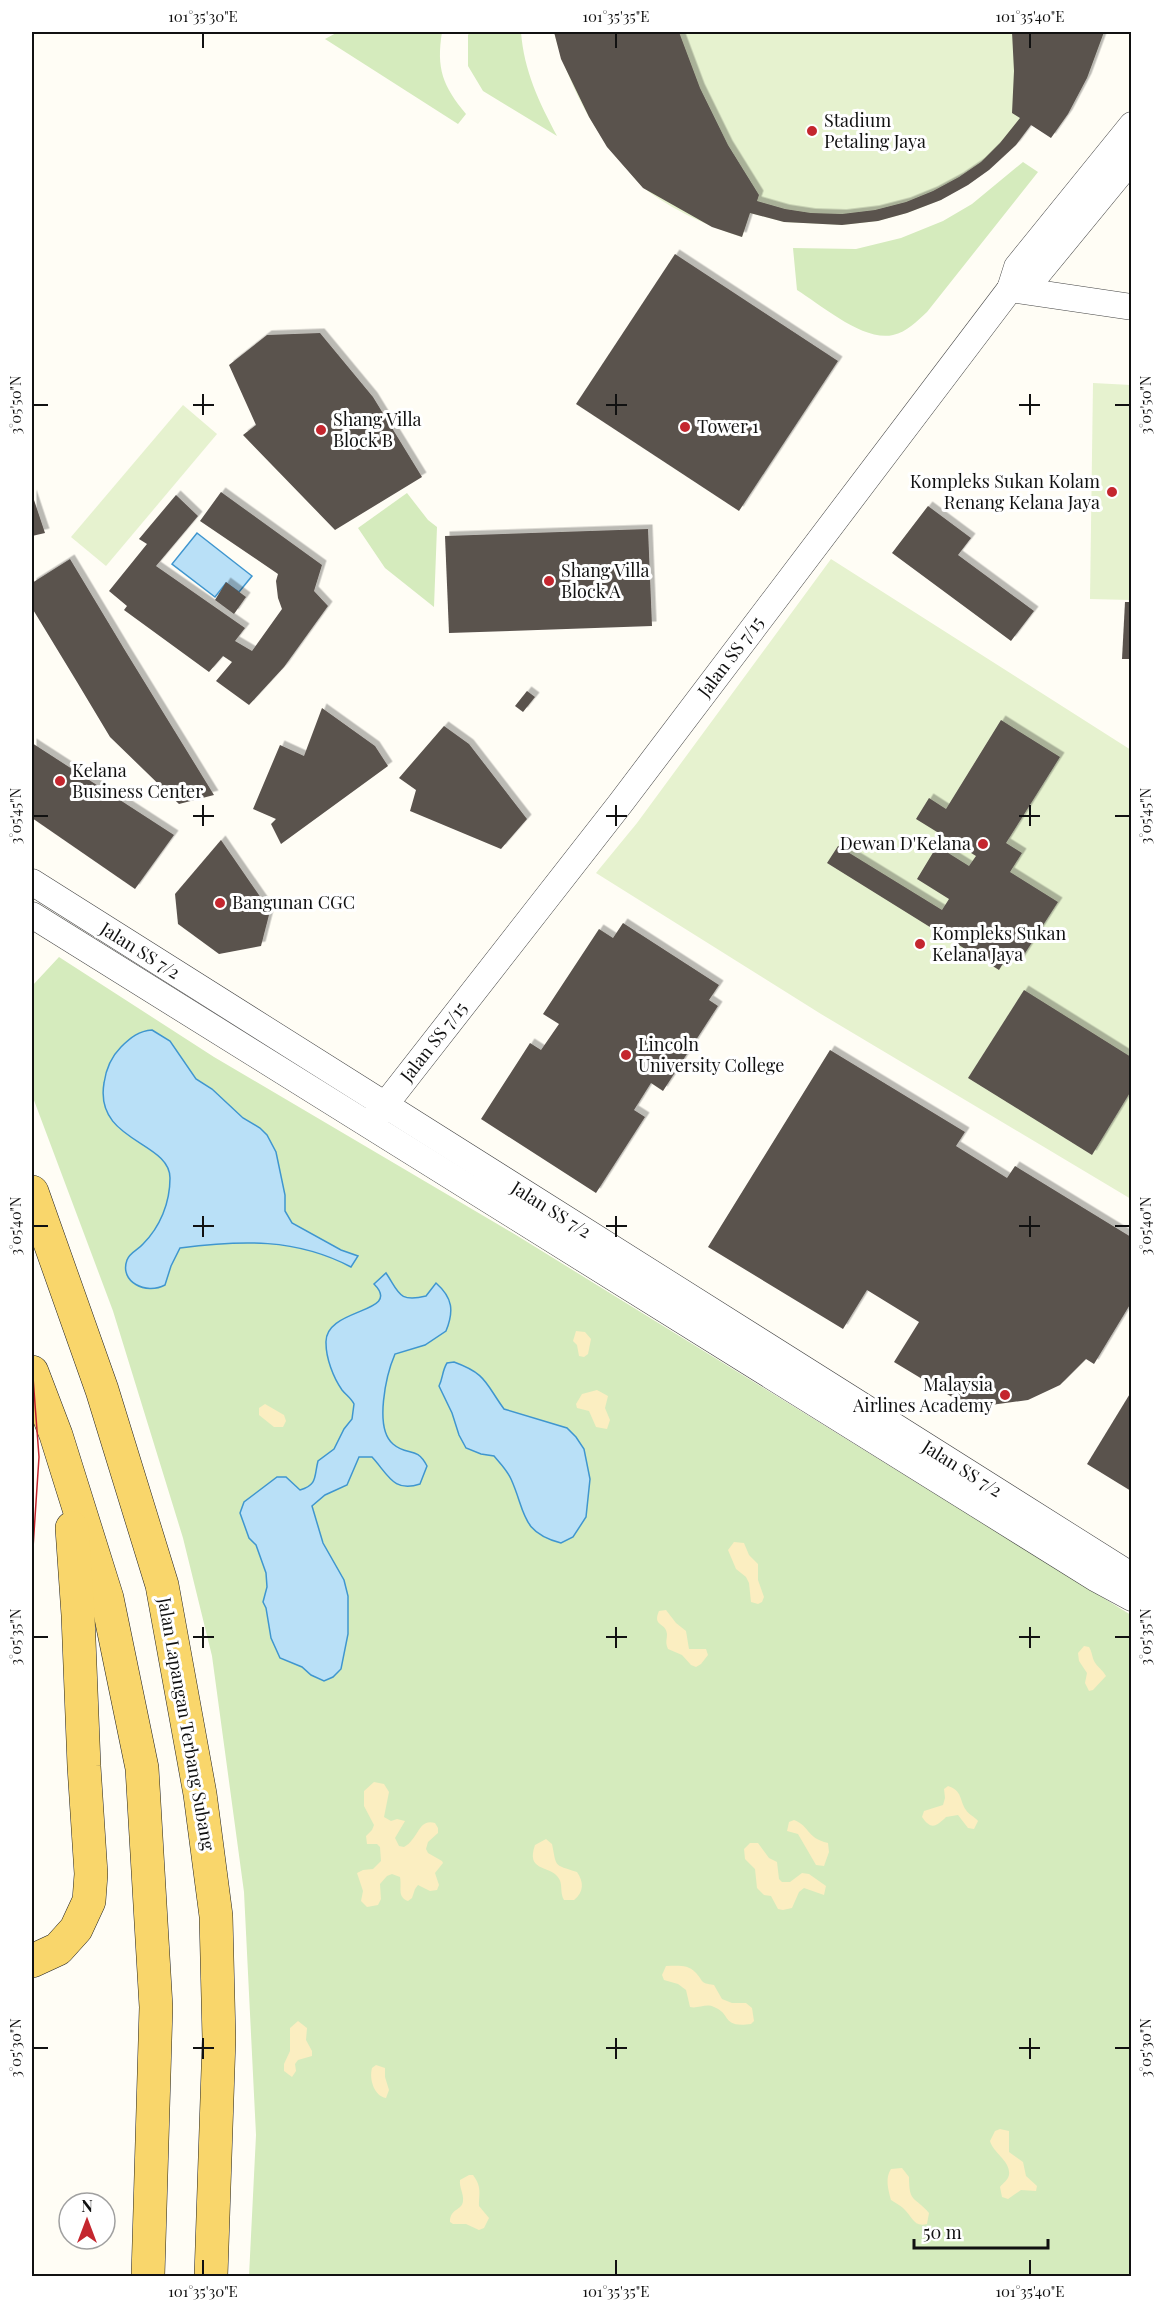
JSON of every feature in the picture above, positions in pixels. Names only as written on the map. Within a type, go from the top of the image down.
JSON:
[{"type":"main road","name":"Jalan Lapangan Terbang Subang","points":[[32,1192],[102,1390],[162,1585],[200,1794],[216,1916],[219,2039],[211,2277]]},
{"type":"main road","points":[[32,1372],[56,1435],[107,1598],[142,1768],[156,2007],[148,2274]]},
{"type":"main road","points":[[32,1961],[58,1949],[76,1929],[89,1901],[91,1874],[78,1615],[67,1474]]},
{"type":"street","points":[[1010,289],[1036,276],[1121,160],[1131,125]]},
{"type":"street","name":"Jalan SS 7/15","points":[[369,1125],[620,804],[1010,289],[1017,267],[1083,184],[1121,160]]},
{"type":"street","points":[[1010,289],[1131,307]]},
{"type":"street","name":"Jalan SS 7/2","points":[[32,882],[385,1105],[1130,1588]]},
{"type":"street","name":"Jalan SS 7/2","points":[[32,915],[369,1125],[1130,1588]]},
{"type":"green space","points":[[338,32],[442,32],[440,56],[443,76],[452,95],[466,114],[458,124],[325,39]]},
{"type":"green space","points":[[470,32],[521,32],[525,60],[533,86],[557,136],[483,91],[468,66],[468,35]]},
{"type":"green space","name":"Stadium Petaling Jaya","points":[[554,32],[1104,32],[1087,78],[941,200],[878,221],[842,225],[784,222],[750,213],[742,237],[704,223],[678,210],[654,196],[639,183],[591,121],[573,86]]},
{"type":"green space","points":[[1023,162],[1038,172],[927,312],[912,326],[893,335],[882,336],[869,333],[843,321],[797,290],[793,248],[856,249],[901,238],[943,221],[972,204]]},
{"type":"green space","name":"Kompleks Sukan Kolam Renang Kelana Jaya","points":[[1093,383],[1131,385],[1131,600],[1090,599]]},
{"type":"green space","points":[[183,405],[217,434],[106,566],[71,537]]},
{"type":"green space","points":[[407,493],[428,520],[437,527],[434,607],[385,568],[358,528]]},
{"type":"green space","name":"Kompleks Sukan Kelana Jaya","points":[[831,559],[1131,750],[1131,1199],[821,1014],[596,873],[637,823]]},
{"type":"green space","points":[[59,957],[214,1057],[516,1235],[1131,1615],[1131,2276],[249,2276],[256,2135],[244,1892],[212,1656],[183,1538],[113,1311],[32,1095],[32,986]]},
{"type":"sand","points":[[576,1331],[585,1332],[591,1339],[588,1354],[584,1357],[579,1356],[577,1345],[573,1341]]},
{"type":"sand","points":[[597,1390],[608,1396],[605,1408],[610,1420],[607,1429],[596,1427],[589,1411],[577,1408],[576,1404],[582,1394]]},
{"type":"sand","points":[[265,1404],[284,1415],[286,1421],[283,1427],[274,1427],[259,1415],[259,1408]]},
{"type":"sand","points":[[734,1542],[744,1543],[749,1555],[758,1564],[758,1580],[764,1597],[758,1604],[751,1602],[749,1583],[746,1577],[736,1569],[728,1550]]},
{"type":"sand","points":[[666,1610],[686,1631],[689,1649],[706,1649],[708,1655],[696,1667],[682,1655],[668,1649],[666,1630],[657,1620],[659,1611]]},
{"type":"sand","points":[[1084,1646],[1089,1647],[1094,1661],[1106,1676],[1093,1690],[1089,1691],[1085,1683],[1087,1673],[1079,1661],[1078,1653]]},
{"type":"sand","points":[[374,1782],[384,1784],[389,1792],[384,1817],[391,1821],[397,1819],[405,1821],[395,1838],[399,1846],[404,1847],[409,1843],[425,1824],[435,1823],[438,1833],[428,1842],[426,1849],[428,1853],[443,1863],[435,1873],[439,1885],[437,1890],[430,1891],[418,1885],[412,1898],[408,1901],[401,1895],[400,1877],[392,1874],[380,1884],[381,1899],[378,1905],[367,1907],[361,1901],[363,1891],[357,1873],[373,1869],[381,1861],[380,1847],[377,1844],[367,1844],[366,1836],[374,1825],[364,1806],[364,1791]]},
{"type":"sand","points":[[948,1786],[956,1790],[967,1811],[978,1821],[974,1829],[968,1828],[958,1815],[946,1817],[934,1826],[928,1824],[922,1817],[924,1811],[943,1805],[944,1789]]},
{"type":"sand","points":[[794,1820],[816,1838],[828,1843],[829,1852],[824,1866],[816,1865],[798,1834],[787,1831],[789,1822]]},
{"type":"sand","points":[[546,1839],[552,1844],[557,1864],[577,1872],[579,1876],[582,1883],[581,1890],[574,1900],[564,1900],[557,1876],[539,1866],[533,1859],[535,1845]]},
{"type":"sand","points":[[750,1843],[758,1843],[769,1858],[777,1862],[779,1879],[782,1882],[790,1882],[802,1873],[809,1874],[826,1886],[824,1895],[804,1888],[799,1892],[792,1908],[778,1909],[771,1896],[764,1895],[757,1888],[755,1869],[745,1859],[744,1849]]},
{"type":"sand","points":[[666,1966],[692,1969],[704,1982],[714,1985],[722,1999],[732,2003],[746,2003],[752,2008],[754,2021],[751,2024],[735,2024],[714,2007],[690,2007],[686,1990],[678,1984],[664,1980],[662,1975]]},
{"type":"sand","points":[[298,2021],[307,2028],[306,2040],[312,2056],[298,2060],[292,2077],[284,2071],[284,2064],[290,2051],[290,2028]]},
{"type":"sand","points":[[376,2065],[385,2068],[389,2090],[386,2098],[378,2094],[372,2082],[371,2072]]},
{"type":"sand","points":[[1000,2129],[1009,2131],[1009,2152],[1023,2162],[1026,2176],[1037,2186],[1036,2191],[1021,2190],[1008,2199],[1002,2197],[1000,2187],[1007,2180],[1009,2170],[990,2141],[995,2131]]},
{"type":"sand","points":[[902,2168],[909,2177],[912,2196],[929,2213],[927,2224],[916,2223],[903,2208],[891,2200],[888,2184],[889,2172],[891,2169]]},
{"type":"sand","points":[[473,2175],[478,2183],[479,2206],[489,2218],[484,2228],[479,2230],[466,2224],[450,2222],[452,2214],[461,2207],[463,2201],[460,2180]]},
{"type":"water","points":[[197,533],[252,576],[239,592],[226,583],[215,597],[172,564]]},
{"type":"water","points":[[152,1030],[170,1041],[196,1079],[212,1089],[243,1118],[267,1135],[276,1152],[285,1195],[285,1211],[292,1223],[341,1250],[358,1256],[351,1267],[310,1251],[289,1246],[225,1244],[180,1248],[165,1285],[158,1288],[143,1287],[130,1280],[127,1275],[127,1260],[149,1237],[159,1222],[166,1205],[170,1178],[167,1166],[158,1156],[120,1129],[110,1118],[104,1103],[104,1083],[106,1073],[117,1051],[135,1035]]},
{"type":"water","points":[[386,1273],[404,1297],[426,1296],[436,1283],[446,1294],[451,1311],[446,1331],[425,1345],[395,1354],[385,1387],[383,1414],[387,1436],[398,1448],[415,1453],[423,1460],[427,1466],[420,1484],[403,1486],[397,1484],[372,1457],[359,1457],[347,1485],[325,1495],[312,1506],[323,1543],[344,1580],[348,1596],[348,1634],[341,1669],[333,1677],[324,1681],[311,1675],[302,1667],[280,1658],[271,1638],[263,1602],[267,1587],[266,1573],[256,1545],[249,1538],[240,1513],[244,1502],[277,1477],[286,1477],[300,1490],[306,1488],[313,1483],[318,1461],[334,1449],[352,1419],[354,1404],[342,1390],[331,1367],[326,1343],[329,1331],[348,1316],[379,1301],[380,1294],[374,1284]]},
{"type":"water","points":[[454,1362],[479,1375],[504,1409],[567,1428],[576,1437],[584,1449],[590,1479],[586,1517],[573,1537],[561,1543],[538,1533],[526,1519],[511,1479],[501,1464],[494,1456],[466,1448],[439,1386],[447,1363]]},
{"type":"building","points":[[554,32],[679,32],[700,88],[728,145],[759,195],[757,201],[811,213],[842,214],[875,210],[906,202],[933,191],[981,162],[1000,143],[1020,118],[1012,113],[1014,71],[1012,32],[1104,32],[1087,78],[1068,114],[1051,138],[1031,125],[1016,145],[989,170],[968,185],[941,200],[907,213],[878,221],[842,225],[784,222],[750,213],[742,237],[712,227],[643,188],[607,147],[589,117],[561,59]]},
{"type":"building","points":[[675,254],[838,361],[739,511],[576,404]]},
{"type":"building","name":"Shang Villa Block B","points":[[320,333],[373,397],[422,477],[335,530],[243,435],[256,425],[229,365],[267,335]]},
{"type":"building","points":[[221,492],[322,565],[314,591],[328,606],[284,667],[249,705],[216,681],[232,662],[223,656],[209,672],[124,610],[127,606],[109,591],[147,544],[139,539],[176,495],[198,516],[156,566],[245,628],[235,641],[252,651],[282,609],[276,581],[278,574],[200,521]]},
{"type":"building","points":[[32,494],[45,533],[32,536]]},
{"type":"building","points":[[928,506],[971,538],[958,555],[1034,611],[1011,641],[892,553]]},
{"type":"building","name":"Shang Villa Block A","points":[[648,529],[652,626],[449,633],[445,536]]},
{"type":"building","points":[[70,559],[214,795],[179,804],[110,737],[32,608],[32,583]]},
{"type":"building","points":[[226,582],[246,597],[234,614],[215,600]]},
{"type":"building","points":[[1125,602],[1131,602],[1131,659],[1122,659]]},
{"type":"building","points":[[527,691],[535,697],[523,712],[515,706]]},
{"type":"building","points":[[322,708],[375,746],[388,766],[281,844],[271,824],[276,819],[253,809],[280,745],[304,756]]},
{"type":"building","name":"Dewan D'Kelana","points":[[1001,720],[1060,757],[1006,843],[1022,853],[1010,872],[1058,902],[1020,961],[1009,954],[999,970],[827,863],[838,846],[942,910],[949,899],[917,879],[937,846],[969,866],[976,856],[916,819],[929,798],[946,809]]},
{"type":"building","points":[[444,726],[469,744],[527,819],[501,849],[410,811],[416,790],[399,778]]},
{"type":"building","name":"Kelana Business Center","points":[[32,743],[174,835],[135,889],[32,818]]},
{"type":"building","name":"Bangunan CGC","points":[[221,840],[270,911],[261,946],[219,954],[178,924],[175,894]]},
{"type":"building","points":[[623,923],[719,985],[709,1000],[718,1006],[663,1091],[651,1083],[634,1110],[645,1117],[596,1193],[481,1119],[530,1043],[541,1050],[559,1024],[543,1014],[599,929],[613,938]]},
{"type":"building","points":[[1024,990],[1131,1057],[1131,1091],[1092,1155],[968,1078]]},
{"type":"building","name":"Malaysia Airlines Academy","points":[[830,1050],[965,1132],[956,1146],[1007,1178],[1015,1166],[1131,1237],[1131,1303],[1094,1364],[1086,1359],[1060,1385],[1028,1400],[991,1405],[952,1397],[894,1362],[919,1322],[867,1290],[843,1329],[708,1247]]},
{"type":"building","points":[[1131,1392],[1131,1491],[1087,1464]]},
{"type":"tram line","points":[[32,1364],[39,1457],[32,1563]]},
{"type":"place","name":"Stadium Petaling Jaya","points":[[812,131]]},
{"type":"place","name":"Tower 1","points":[[685,427]]},
{"type":"place","name":"Shang Villa Block B","points":[[321,430]]},
{"type":"place","name":"Kompleks Sukan Kolam Renang Kelana Jaya","points":[[1112,492]]},
{"type":"place","name":"Shang Villa Block A","points":[[549,581]]},
{"type":"place","name":"Kelana Business Center","points":[[60,781]]},
{"type":"place","name":"Dewan D'Kelana","points":[[983,844]]},
{"type":"place","name":"Bangunan CGC","points":[[220,903]]},
{"type":"place","name":"Kompleks Sukan Kelana Jaya","points":[[920,944]]},
{"type":"place","name":"Lincoln University College","points":[[626,1055]]},
{"type":"place","name":"Malaysia Airlines Academy","points":[[1005,1395]]}]
